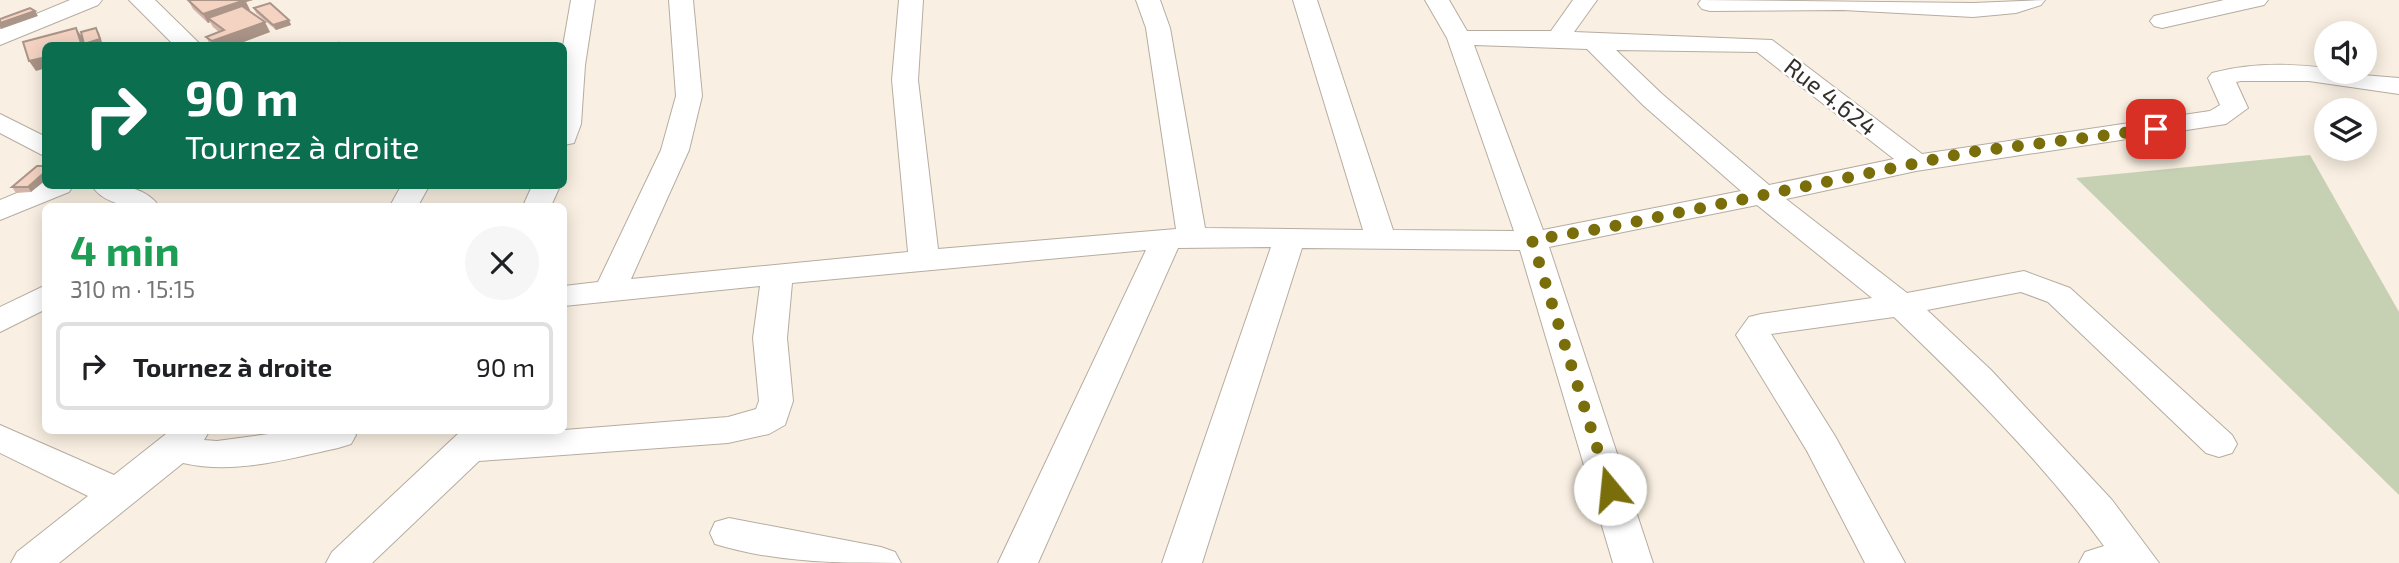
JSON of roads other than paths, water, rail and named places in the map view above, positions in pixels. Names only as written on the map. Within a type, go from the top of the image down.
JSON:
[{"type":"street","points":[[0,38],[90,0]]},
{"type":"street","points":[[141,0],[186,42]]},
{"type":"street","points":[[567,127],[572,65],[583,0]]},
{"type":"street","points":[[610,290],[675,150],[689,96],[681,0]]},
{"type":"street","points":[[911,0],[905,80],[924,260]]},
{"type":"street","points":[[1018,563],[1179,239],[1158,28],[1148,0]]},
{"type":"street","points":[[1305,0],[1380,237]]},
{"type":"street","points":[[1437,0],[1459,38],[1532,240],[1633,563]]},
{"type":"street","points":[[1558,38],[1585,0]]},
{"type":"street","points":[[2162,21],[2256,0]]},
{"type":"street","points":[[1710,4],[1859,2],[1994,10],[2026,3]]},
{"type":"street","name":"Rue 4.624","points":[[1459,38],[1558,38],[1594,42],[1763,45],[1916,163]]},
{"type":"street","points":[[1594,42],[1653,100],[1764,196],[1901,305],[1979,378],[2099,510],[2125,561]]},
{"type":"street","points":[[567,296],[924,260],[1179,239],[1380,237],[1532,240],[1764,196],[1970,152],[2183,125],[2217,118],[2235,108],[2221,78],[2236,73],[2286,73],[2399,86]]},
{"type":"street","points":[[0,122],[42,147]]},
{"type":"street","points":[[0,211],[52,189]]},
{"type":"street","points":[[112,189],[138,203]]},
{"type":"street","points":[[1182,563],[1290,237]]},
{"type":"street","points":[[346,563],[475,440],[728,430],[756,425],[772,416],[776,401],[770,338],[777,274]]},
{"type":"street","points":[[1885,563],[1822,444],[1754,335],[1761,325],[1774,321],[1901,305],[2024,281],[2059,295],[2219,444]]},
{"type":"street","points":[[0,321],[42,297]]},
{"type":"street","points":[[41,561],[117,494],[185,440],[196,454],[236,454],[338,435]]},
{"type":"street","points":[[0,438],[117,494]]},
{"type":"street","points":[[729,533],[881,563]]}]
